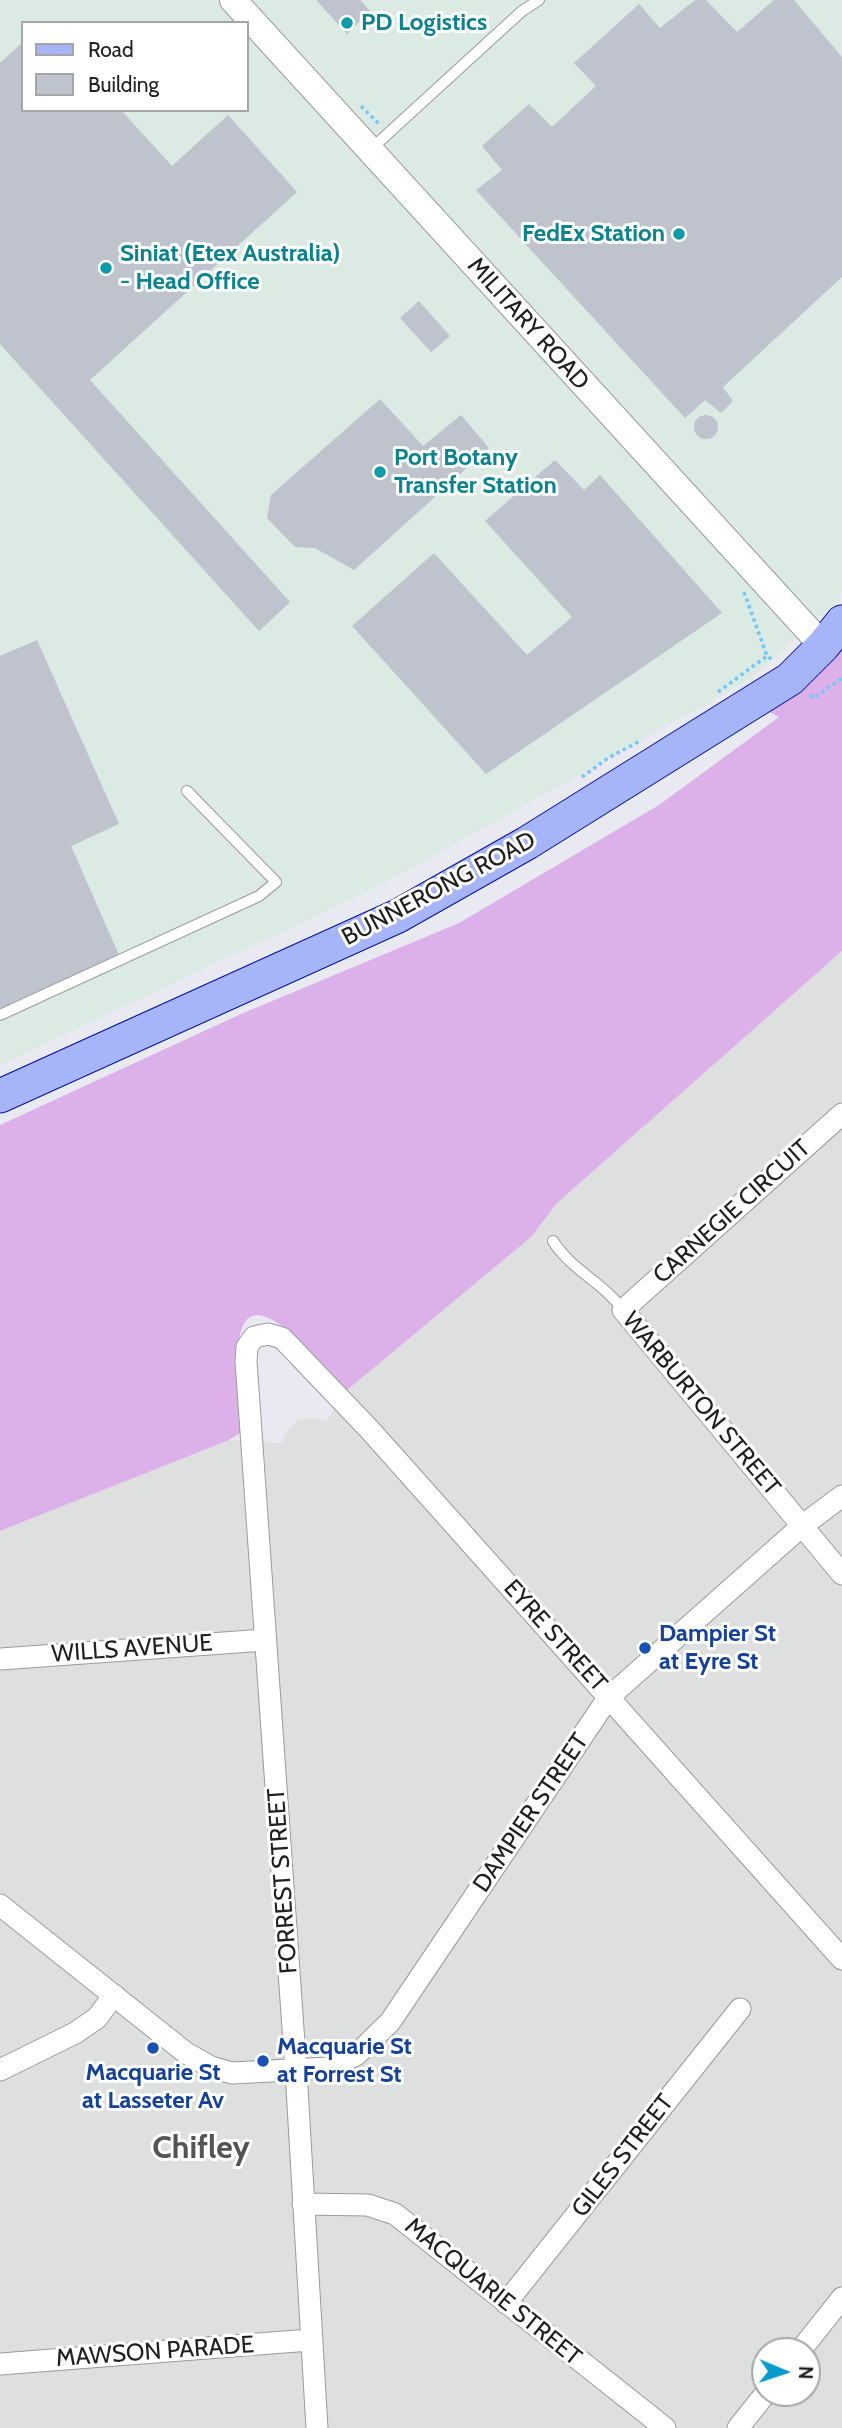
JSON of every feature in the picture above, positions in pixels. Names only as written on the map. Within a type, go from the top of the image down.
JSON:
[{"type":"main road","name":"BUNNERONG ROAD","points":[[0,1096],[398,916],[466,880],[790,679],[833,634]]},
{"type":"street","name":"MILITARY ROAD","points":[[233,0],[370,150],[833,634]]},
{"type":"street","name":"CARNEGIE CIRCUIT","points":[[623,1310],[842,1114]]},
{"type":"street","name":"WARBURTON STREET","points":[[623,1310],[842,1573]]},
{"type":"street","name":"EYRE STREET","points":[[254,1337],[268,1334],[282,1338],[378,1439],[842,1959]]},
{"type":"street","name":"FORREST STREET","points":[[254,1337],[247,1347],[246,1361],[296,2071],[317,2428]]},
{"type":"street","name":"DAMPIER STREET","points":[[296,2071],[340,2064],[372,2043],[390,2022],[610,1698],[802,1526],[842,1496]]},
{"type":"street","name":"WILLS AVENUE","points":[[0,1659],[265,1640]]},
{"type":"street","points":[[0,1905],[186,2053],[211,2067],[246,2074],[296,2071]]},
{"type":"street","points":[[0,2070],[75,2033],[97,2018],[114,1995]]},
{"type":"street","name":"GILES STREET","points":[[506,2303],[740,2009]]},
{"type":"street","name":"MACQUARIE STREET","points":[[303,2204],[368,2205],[395,2214],[665,2428]]},
{"type":"street","points":[[811,2337],[842,2298]]},
{"type":"street","name":"MAWSON PARADE","points":[[0,2364],[310,2340]]},
{"type":"street","points":[[738,2428],[755,2407]]},
{"type":"lane","points":[[370,150],[522,11],[539,0]]},
{"type":"lane","points":[[0,1015],[259,895],[276,882],[187,791]]},
{"type":"lane","name":"WARBURTON STREET","points":[[553,1241],[562,1256],[616,1300],[623,1310]]},
{"type":"path","points":[[714,695],[767,656]]},
{"type":"path","points":[[580,779],[608,758],[644,738]]},
{"type":"shaded area","points":[[0,0],[842,0],[842,591],[836,602],[747,681],[377,887],[0,1065]]},
{"type":"shaded area","points":[[842,645],[842,951],[557,1203],[531,1237],[346,1391],[288,1331],[271,1319],[256,1315],[245,1323],[239,1344],[243,1431],[229,1440],[0,1531],[0,1125],[241,1014],[459,923],[659,805],[779,717],[769,712],[804,684]]},
{"type":"shaded area","points":[[842,951],[842,2428],[0,2428],[0,1531],[229,1440],[282,1443],[285,1434],[297,1421],[315,1418],[326,1422],[346,1391],[530,1237],[556,1203]]},
{"type":"building","name":"PD Logistics","points":[[316,0],[360,0],[370,11],[347,34]]},
{"type":"building","name":"FedEx Station","points":[[695,0],[706,0],[737,32],[774,0],[794,0],[842,57],[842,277],[723,387],[733,401],[721,413],[705,400],[685,418],[476,190],[502,170],[482,146],[529,104],[552,127],[596,86],[574,63],[639,4],[660,28]]},
{"type":"building","name":"Siniat (Etex Australia) - Head Office","points":[[21,44],[21,112],[123,112],[172,166],[228,115],[297,192],[90,380],[290,602],[259,631],[0,344],[0,63]]},
{"type":"building","points":[[419,301],[450,336],[431,352],[400,318]]},
{"type":"building","name":"Port Botany Transfer Station","points":[[380,399],[423,446],[461,415],[489,448],[354,570],[315,548],[295,547],[267,518],[271,495]]},
{"type":"building","points":[[706,415],[714,419],[718,427],[714,435],[706,439],[698,435],[694,427],[698,419]]},
{"type":"building","points":[[555,460],[584,490],[600,475],[722,613],[486,774],[352,626],[434,553],[527,655],[572,617],[485,521]]},
{"type":"building","points":[[37,640],[119,824],[71,846],[119,955],[0,1009],[0,656]]},
{"type":"place","name":"PD Logistics","points":[[347,23]]},
{"type":"place","name":"FedEx Station","points":[[679,234]]},
{"type":"place","name":"Siniat (Etex Australia) - Head Office","points":[[106,268]]},
{"type":"place","name":"Port Botany Transfer Station","points":[[380,472]]},
{"type":"place","name":"Dampier St at Eyre St","points":[[645,1648]]},
{"type":"place","name":"Macquarie St at Lasseter Av","points":[[153,2048]]},
{"type":"place","name":"Macquarie St at Forrest St","points":[[263,2061]]},
{"type":"district","name":"Chifley","points":[[201,2149]]}]
